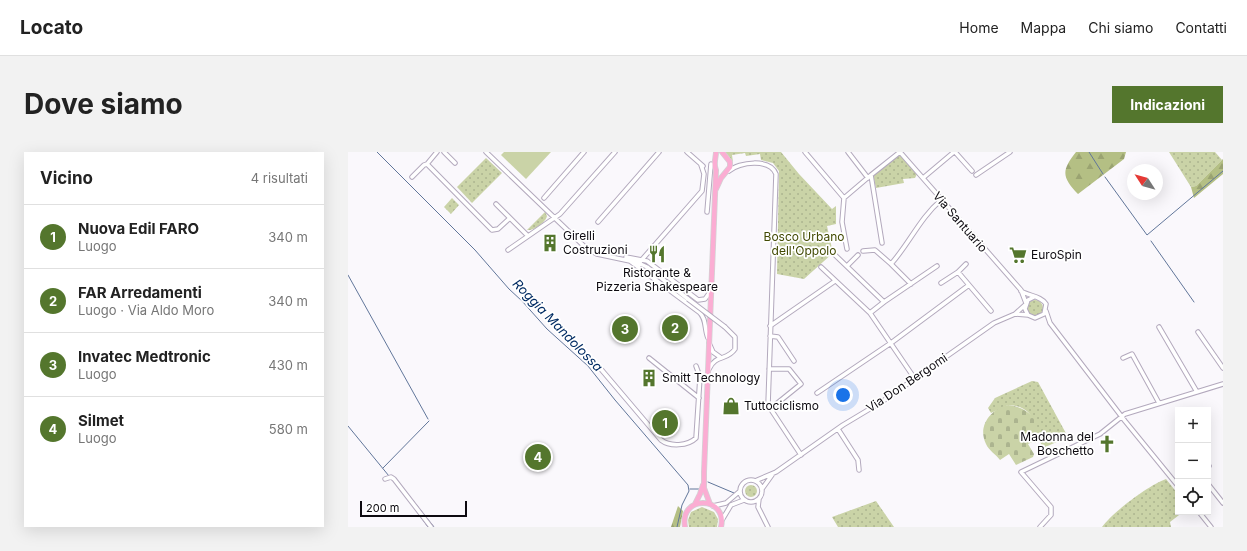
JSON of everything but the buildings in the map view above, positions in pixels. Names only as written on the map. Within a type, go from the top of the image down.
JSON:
[{"type":"main road","points":[[715,152],[716,160],[714,165],[716,170],[708,339],[704,479],[706,494],[712,505],[720,513],[722,520],[721,527]]},
{"type":"main road","points":[[714,194],[719,182],[727,172],[730,164],[722,152]]},
{"type":"main road","points":[[716,160],[721,157],[727,159]]},
{"type":"main road","points":[[716,170],[722,174],[727,172]]},
{"type":"main road","points":[[685,527],[684,521],[687,511],[695,504],[700,494],[704,479]]},
{"type":"main road","points":[[695,504],[702,503],[712,505]]},
{"type":"street","points":[[412,177],[424,165],[427,164],[432,154],[437,152]]},
{"type":"street","points":[[444,152],[455,163]]},
{"type":"street","points":[[486,152],[553,218],[586,248],[597,254],[622,258],[643,259],[698,300],[705,299],[710,292]]},
{"type":"street","points":[[544,198],[584,152]]},
{"type":"street","points":[[508,250],[560,214],[614,154],[609,152]]},
{"type":"street","points":[[598,222],[659,152]]},
{"type":"street","points":[[639,265],[703,189],[704,174],[702,166],[687,152]]},
{"type":"street","points":[[707,212],[711,164],[715,152]]},
{"type":"street","points":[[805,152],[844,198]]},
{"type":"street","points":[[848,152],[870,176],[882,243]]},
{"type":"street","points":[[846,248],[842,222],[844,198],[900,152]]},
{"type":"street","name":"Via Santuario","points":[[900,152],[1021,290],[1034,297]]},
{"type":"street","points":[[922,178],[955,152],[972,171]]},
{"type":"street","points":[[976,175],[1010,152]]},
{"type":"street","points":[[727,159],[740,166]]},
{"type":"street","points":[[727,172],[740,166],[762,163],[770,165],[775,170],[769,408],[801,455]]},
{"type":"street","points":[[427,164],[492,230],[496,231],[510,218]]},
{"type":"street","points":[[702,166],[708,167],[711,164]]},
{"type":"street","points":[[891,264],[905,248],[931,208],[941,200]]},
{"type":"street","points":[[496,204],[528,236]]},
{"type":"street","points":[[863,251],[875,250],[911,284]]},
{"type":"street","points":[[835,255],[884,302]]},
{"type":"street","points":[[847,266],[858,255]]},
{"type":"street","points":[[622,258],[639,265],[666,283],[725,327],[735,338],[735,349],[728,356],[714,361],[707,375],[700,377]]},
{"type":"street","points":[[941,283],[958,272],[966,264]]},
{"type":"street","points":[[639,265],[701,314],[713,352],[720,358]]},
{"type":"street","points":[[870,313],[937,266]]},
{"type":"street","points":[[821,267],[870,313],[915,379]]},
{"type":"street","points":[[644,270],[666,283]]},
{"type":"street","points":[[958,272],[991,311]]},
{"type":"street","points":[[770,326],[835,281]]},
{"type":"street","points":[[817,393],[891,343],[969,285]]},
{"type":"street","name":"Via Santuario","points":[[1021,290],[1026,304]]},
{"type":"street","points":[[1050,323],[1028,315],[1026,304],[1034,297],[1044,301],[1050,323],[1122,417],[1175,482]]},
{"type":"street","name":"Via Don Bergomi","points":[[740,490],[744,482],[749,480],[755,481],[776,472],[838,429],[915,379],[994,323],[1015,314],[1026,304]]},
{"type":"street","points":[[1039,318],[1046,311]]},
{"type":"street","name":"Via Don Bergomi","points":[[1015,314],[1028,315]]},
{"type":"street","points":[[1159,327],[1197,392]]},
{"type":"street","points":[[1198,332],[1223,368]]},
{"type":"street","points":[[770,336],[778,337],[794,360]]},
{"type":"street","points":[[577,348],[600,368],[661,440],[667,444],[687,444],[696,438],[700,377],[696,366]]},
{"type":"street","points":[[1123,358],[1132,354],[1159,403]]},
{"type":"street","points":[[649,358],[699,398]]},
{"type":"street","points":[[769,369],[789,369],[801,384],[775,405]]},
{"type":"street","points":[[1040,527],[1051,515],[1051,506],[1020,472],[1100,434],[1125,414],[1223,384]]},
{"type":"street","points":[[838,429],[858,460],[859,470]]},
{"type":"street","name":"Via Don Bergomi","points":[[758,507],[762,489],[776,472]]},
{"type":"street","points":[[388,478],[396,480],[431,527]]},
{"type":"street","points":[[755,481],[762,489]]},
{"type":"street","points":[[1211,488],[1223,503]]},
{"type":"street","points":[[712,505],[726,503],[740,490],[744,500]]},
{"type":"street","points":[[751,502],[759,498]]},
{"type":"street","points":[[722,520],[731,505],[744,500],[751,502],[758,507],[768,527]]},
{"type":"street","points":[[1202,515],[1212,527]]},
{"type":"green space","points":[[504,152],[551,152],[526,179],[501,155]]},
{"type":"green space","name":"Bosco Urbano dell'Oppolo","points":[[724,152],[781,152],[799,174],[832,209],[836,206],[836,224],[827,226],[833,253],[804,279],[777,274],[779,171],[773,163],[761,160],[760,154],[746,156],[745,153],[732,155],[733,162]]},
{"type":"green space","points":[[1076,152],[1126,152],[1124,159],[1078,194],[1069,183],[1065,174],[1068,164]]},
{"type":"green space","points":[[1169,152],[1215,152],[1222,160],[1196,186],[1191,187]]},
{"type":"green space","points":[[900,154],[917,174],[915,178],[903,179],[904,183],[876,188],[873,175]]},
{"type":"green space","points":[[486,158],[502,173],[472,203],[457,187]]},
{"type":"green space","points":[[1223,159],[1223,174],[1194,198],[1191,187],[1196,186]]},
{"type":"green space","points":[[452,198],[459,205],[451,214],[444,207]]},
{"type":"green space","points":[[545,212],[547,216],[542,223],[536,228],[527,230]]},
{"type":"green space","points":[[1035,300],[1041,302],[1043,308],[1041,314],[1035,316],[1029,314],[1027,308],[1029,302]]},
{"type":"green space","points":[[1032,381],[1038,382],[1068,437],[1043,448],[1033,420],[1025,409],[1018,406],[1008,405],[991,413],[988,408],[995,398]]},
{"type":"green space","points":[[1008,405],[1022,409],[1033,417],[1037,426],[1039,439],[1035,443],[1034,441],[1028,444],[1034,454],[1033,457],[1016,465],[1009,454],[1000,460],[991,451],[986,444],[983,431],[987,419],[991,414]]},
{"type":"green space","points":[[1166,479],[1175,490],[1175,515],[1179,515],[1170,522],[1171,527],[1102,527],[1114,514],[1159,482]]},
{"type":"green space","points":[[749,485],[753,485],[757,491],[753,497],[749,497],[745,493],[745,489]]},
{"type":"green space","points":[[876,501],[894,527],[838,527],[832,517]]},
{"type":"green space","points":[[678,506],[683,511],[680,527],[671,527]]},
{"type":"green space","points":[[702,507],[714,512],[718,519],[717,527],[689,527],[688,520],[691,512]]},
{"type":"waterway","name":"Roggia Mandolossa","points":[[377,152],[475,250],[547,329],[588,366],[615,400],[688,485],[689,491],[682,505],[677,527]]},
{"type":"waterway","points":[[1089,152],[1103,174]]},
{"type":"waterway","points":[[1105,177],[1147,235],[1223,171]]},
{"type":"waterway","points":[[1151,241],[1194,302]]},
{"type":"waterway","points":[[348,275],[428,419]]},
{"type":"waterway","points":[[383,468],[429,421]]},
{"type":"waterway","points":[[348,426],[389,476]]},
{"type":"waterway","points":[[395,478],[434,527]]},
{"type":"waterway","points":[[708,482],[734,493]]},
{"type":"waterway","points":[[690,489],[699,489]]},
{"type":"waterway","points":[[410,502],[428,527]]},
{"type":"place","name":"Girelli Costruzioni","points":[[550,243]]},
{"type":"place","name":"Ristorante & Pizzeria Shakespeare","points":[[657,254]]},
{"type":"place","name":"EuroSpin","points":[[1018,255]]},
{"type":"place","name":"FAR Arredamenti","points":[[675,328]]},
{"type":"place","name":"Invatec Medtronic","points":[[625,329]]},
{"type":"place","name":"Smitt Technology","points":[[649,378]]},
{"type":"place","name":"Tuttociclismo","points":[[731,406]]},
{"type":"place","name":"Nuova Edil FARO","points":[[665,423]]},
{"type":"place","name":"Madonna del Boschetto","points":[[1107,444]]},
{"type":"place","name":"Silmet","points":[[538,457]]}]
